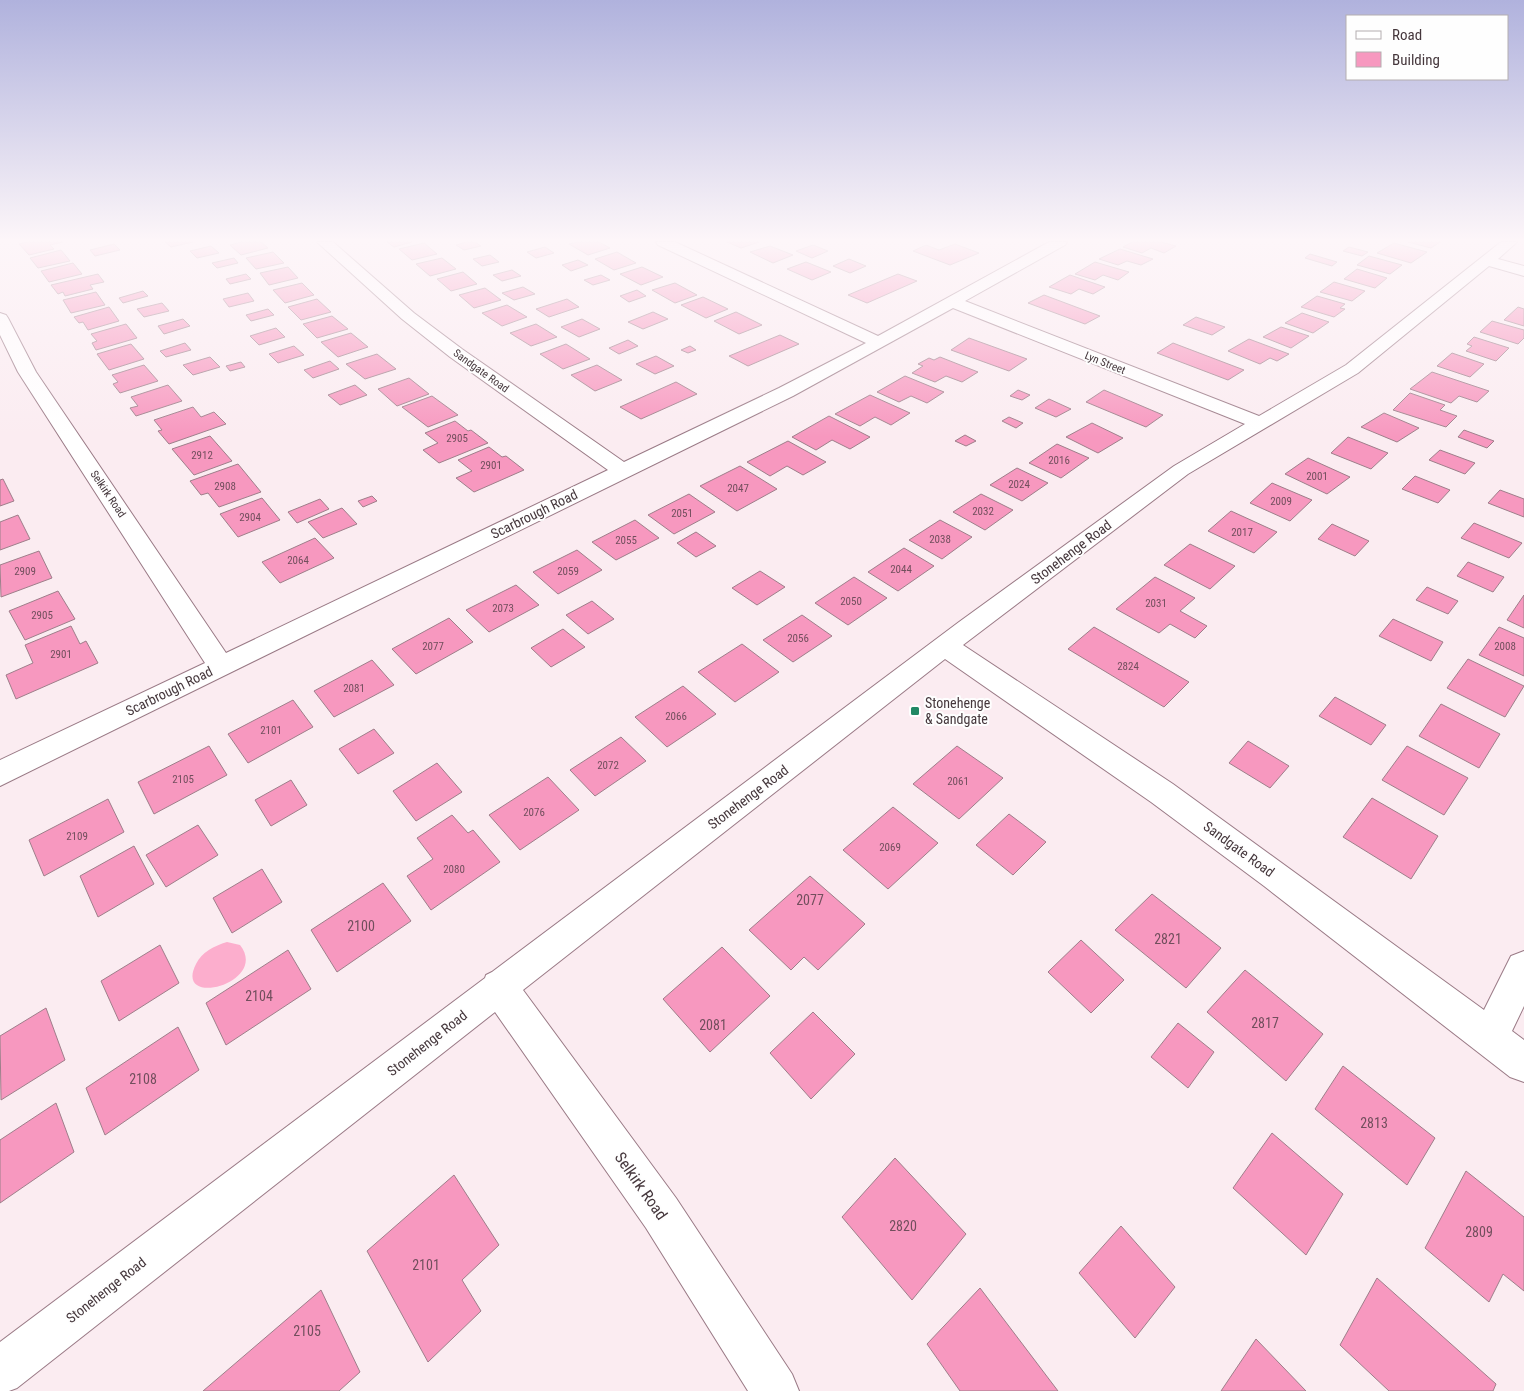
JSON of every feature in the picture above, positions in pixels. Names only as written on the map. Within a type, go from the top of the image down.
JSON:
[{"type":"street","name":"Sandgate Road","points":[[398,307],[456,353],[623,471]]},
{"type":"street","points":[[802,307],[879,343]]},
{"type":"street","name":"Scarbrough Road","points":[[0,774],[786,392],[943,307]]},
{"type":"street","name":"Lyn Street","points":[[964,307],[1259,423]]},
{"type":"street","name":"Stonehenge Road","points":[[0,1371],[945,646],[1181,470],[1352,369],[1430,307]]},
{"type":"street","name":"Selkirk Road","points":[[0,318],[27,372],[221,666]]},
{"type":"street","name":"Sandgate Road","points":[[945,646],[1162,793],[1524,1063]]},
{"type":"street","points":[[1490,1037],[1524,968]]},
{"type":"street","name":"Selkirk Road","points":[[499,988],[661,1213],[775,1391]]},
{"type":"shaded area","points":[[227,942],[240,945],[246,959],[243,970],[233,980],[221,986],[208,988],[197,985],[193,978],[196,964],[209,950]]},
{"type":"building","points":[[67,307],[97,307],[71,313]]},
{"type":"building","points":[[109,307],[119,321],[88,330],[83,322],[79,323],[74,317]]},
{"type":"building","points":[[165,307],[169,311],[144,317],[137,309]]},
{"type":"building","points":[[288,307],[326,307],[331,312],[301,320]]},
{"type":"building","points":[[501,307],[510,307],[527,317],[502,326],[482,313]]},
{"type":"building","points":[[542,307],[579,307],[549,317],[536,309]]},
{"type":"building","points":[[685,307],[724,307],[728,309],[706,318]]},
{"type":"building","points":[[1039,307],[1076,307],[1100,316],[1085,324]]},
{"type":"building","points":[[1301,307],[1341,307],[1340,308],[1345,309],[1334,317]]},
{"type":"building","points":[[1518,307],[1524,309],[1524,326],[1504,320]]},
{"type":"building","points":[[268,309],[274,315],[251,321],[246,315]]},
{"type":"building","points":[[653,312],[668,319],[643,329],[628,322]]},
{"type":"building","points":[[736,312],[762,325],[739,334],[714,321]]},
{"type":"building","points":[[1302,313],[1329,322],[1313,333],[1285,323]]},
{"type":"building","points":[[332,316],[348,329],[317,338],[303,324]]},
{"type":"building","points":[[1196,317],[1225,327],[1212,335],[1183,325]]},
{"type":"building","points":[[183,319],[190,326],[164,334],[158,326]]},
{"type":"building","points":[[582,319],[600,329],[579,337],[561,327]]},
{"type":"building","points":[[1492,321],[1524,330],[1524,338],[1518,344],[1480,332]]},
{"type":"building","points":[[126,324],[137,338],[96,350],[92,343],[97,341],[91,334]]},
{"type":"building","points":[[536,324],[557,337],[531,346],[510,333]]},
{"type":"building","points":[[1281,327],[1309,336],[1291,348],[1263,337]]},
{"type":"building","points":[[276,328],[285,337],[259,345],[250,336]]},
{"type":"building","points":[[351,333],[368,347],[338,357],[321,342]]},
{"type":"building","points":[[780,335],[799,344],[748,366],[729,356]]},
{"type":"building","points":[[1474,337],[1509,348],[1496,361],[1466,351],[1472,346],[1467,344]]},
{"type":"building","points":[[969,338],[1027,359],[1009,371],[951,350]]},
{"type":"building","points":[[1249,339],[1289,354],[1277,361],[1270,358],[1260,364],[1228,351]]},
{"type":"building","points":[[628,340],[638,346],[619,354],[609,348]]},
{"type":"building","points":[[185,343],[191,350],[166,357],[160,351]]},
{"type":"building","points":[[1173,343],[1244,370],[1228,380],[1157,353]]},
{"type":"building","points":[[131,344],[144,359],[109,370],[97,354]]},
{"type":"building","points":[[566,344],[590,359],[563,369],[540,354]]},
{"type":"building","points":[[294,346],[304,355],[278,363],[269,354]]},
{"type":"building","points":[[690,346],[696,350],[688,353],[681,350]]},
{"type":"building","points":[[1452,353],[1484,364],[1470,377],[1437,366]]},
{"type":"building","points":[[377,354],[396,369],[365,379],[346,364]]},
{"type":"building","points":[[656,356],[674,366],[655,374],[636,364]]},
{"type":"building","points":[[210,357],[220,367],[193,375],[183,365]]},
{"type":"building","points":[[940,357],[978,372],[962,382],[946,376],[935,382],[912,373],[923,366],[918,364],[929,358],[934,360]]},
{"type":"building","points":[[330,361],[339,369],[313,378],[304,370]]},
{"type":"building","points":[[241,362],[245,367],[230,371],[226,366]]},
{"type":"building","points":[[144,365],[158,381],[120,393],[113,384],[118,382],[112,375]]},
{"type":"building","points":[[597,365],[622,380],[595,391],[571,375]]},
{"type":"building","points":[[1432,372],[1489,391],[1477,402],[1459,396],[1451,403],[1410,389]]},
{"type":"building","points":[[905,376],[944,392],[927,403],[911,396],[899,402],[877,392]]},
{"type":"building","points":[[409,378],[429,394],[397,406],[378,389]]},
{"type":"building","points":[[676,382],[697,394],[641,419],[620,407]]},
{"type":"building","points":[[168,385],[182,401],[136,416],[130,408],[138,406],[131,397]]},
{"type":"building","points":[[355,385],[367,395],[340,405],[328,395]]},
{"type":"building","points":[[1018,390],[1030,395],[1022,400],[1010,396]]},
{"type":"building","points":[[1104,390],[1163,415],[1146,427],[1086,402]]},
{"type":"building","points":[[1410,393],[1445,405],[1440,410],[1457,416],[1446,427],[1393,410]]},
{"type":"building","points":[[870,395],[910,413],[891,425],[875,417],[860,426],[835,414]]},
{"type":"building","points":[[432,396],[458,415],[428,427],[402,407]]},
{"type":"building","points":[[1049,399],[1071,409],[1056,417],[1035,408]]},
{"type":"building","points":[[193,407],[201,417],[214,412],[226,424],[169,444],[158,431],[162,430],[154,420]]},
{"type":"building","points":[[1384,413],[1419,428],[1397,442],[1361,427]]},
{"type":"building","points":[[829,416],[870,437],[850,449],[832,440],[816,450],[792,437]]},
{"type":"building","points":[[1009,417],[1023,423],[1016,428],[1002,421]]},
{"type":"building","points":[[455,421],[488,443],[439,463],[423,450],[438,443],[425,433]]},
{"type":"building","points":[[1092,423],[1123,438],[1098,453],[1066,437]]},
{"type":"building","points":[[1464,430],[1494,441],[1487,448],[1458,437]]},
{"type":"building","points":[[965,435],[976,441],[966,446],[955,441]]},
{"type":"building","points":[[210,436],[232,461],[194,475],[172,449]]},
{"type":"building","points":[[1348,437],[1388,453],[1371,469],[1331,453]]},
{"type":"building","points":[[788,441],[826,462],[803,475],[787,466],[770,476],[747,462]]},
{"type":"building","points":[[1057,444],[1089,458],[1061,478],[1029,463]]},
{"type":"building","points":[[489,447],[502,457],[506,456],[524,470],[474,492],[456,478],[472,471],[458,460]]},
{"type":"building","points":[[1440,450],[1475,463],[1465,474],[1429,460]]},
{"type":"building","points":[[1308,458],[1350,477],[1327,494],[1285,474]]},
{"type":"building","points":[[238,464],[261,492],[219,507],[208,493],[201,495],[190,481]]},
{"type":"building","points":[[740,466],[777,489],[737,511],[700,486]]},
{"type":"building","points":[[1017,468],[1048,483],[1022,501],[990,485]]},
{"type":"building","points":[[1415,476],[1450,490],[1438,503],[1402,489]]},
{"type":"building","points":[[3,479],[14,501],[0,506],[0,480]]},
{"type":"building","points":[[1272,483],[1312,500],[1290,521],[1250,503]]},
{"type":"building","points":[[1500,490],[1524,499],[1524,517],[1488,503]]},
{"type":"building","points":[[689,494],[715,512],[674,534],[648,515]]},
{"type":"building","points":[[981,494],[1013,510],[985,530],[953,512]]},
{"type":"building","points":[[372,496],[377,501],[363,507],[358,501]]},
{"type":"building","points":[[262,498],[280,520],[238,537],[220,514]]},
{"type":"building","points":[[320,499],[329,509],[297,523],[288,512]]},
{"type":"building","points":[[342,508],[357,524],[323,538],[308,522]]},
{"type":"building","points":[[1231,511],[1277,532],[1254,553],[1208,531]]},
{"type":"building","points":[[18,515],[30,539],[0,550],[0,522]]},
{"type":"building","points":[[635,520],[659,538],[616,560],[592,542]]},
{"type":"building","points":[[940,520],[972,537],[942,559],[909,540]]},
{"type":"building","points":[[1474,523],[1522,543],[1509,558],[1461,538]]},
{"type":"building","points":[[1332,524],[1369,541],[1355,556],[1318,539]]},
{"type":"building","points":[[696,532],[716,546],[696,557],[677,543]]},
{"type":"building","points":[[315,538],[334,558],[280,583],[262,562]]},
{"type":"building","points":[[1190,544],[1235,566],[1210,589],[1164,565]]},
{"type":"building","points":[[904,548],[934,566],[898,591],[868,572]]},
{"type":"building","points":[[577,550],[602,570],[558,594],[533,572]]},
{"type":"building","points":[[39,551],[52,578],[1,597],[0,565]]},
{"type":"building","points":[[1468,562],[1504,577],[1493,592],[1457,576]]},
{"type":"building","points":[[760,571],[785,587],[757,605],[732,588]]},
{"type":"building","points":[[854,577],[887,598],[848,625],[815,603]]},
{"type":"building","points":[[1155,577],[1195,598],[1180,611],[1207,626],[1195,638],[1170,624],[1159,633],[1116,609]]},
{"type":"building","points":[[516,585],[539,605],[489,632],[466,610]]},
{"type":"building","points":[[1427,587],[1458,601],[1448,614],[1416,600]]},
{"type":"building","points":[[58,591],[75,619],[25,640],[9,611]]},
{"type":"building","points":[[1524,595],[1524,628],[1507,620]]},
{"type":"building","points":[[592,601],[614,619],[588,634],[566,615]]},
{"type":"building","points":[[802,615],[832,636],[793,662],[763,640]]},
{"type":"building","points":[[449,618],[473,642],[416,674],[392,649]]},
{"type":"building","points":[[1393,619],[1443,642],[1431,661],[1379,636]]},
{"type":"building","points":[[71,626],[80,644],[86,641],[98,663],[16,699],[6,675],[33,663],[25,645]]},
{"type":"building","points":[[1094,627],[1189,682],[1164,707],[1068,649]]},
{"type":"building","points":[[1499,627],[1524,638],[1524,676],[1479,655]]},
{"type":"building","points":[[563,629],[585,647],[551,667],[531,648]]},
{"type":"building","points":[[742,644],[779,672],[735,702],[698,672]]},
{"type":"building","points":[[1468,659],[1524,686],[1505,717],[1447,688]]},
{"type":"building","points":[[372,660],[394,685],[334,717],[314,691]]},
{"type":"building","points":[[683,686],[716,714],[667,747],[635,717]]},
{"type":"building","points":[[1335,697],[1386,725],[1371,745],[1319,716]]},
{"type":"building","points":[[293,700],[313,727],[248,763],[228,734]]},
{"type":"building","points":[[1441,704],[1500,734],[1479,768],[1419,736]]},
{"type":"building","points":[[374,729],[394,753],[358,774],[339,749]]},
{"type":"building","points":[[621,737],[646,761],[595,796],[570,770]]},
{"type":"building","points":[[1248,741],[1289,766],[1270,788],[1229,763]]},
{"type":"building","points":[[209,746],[227,775],[154,814],[138,782]]},
{"type":"building","points":[[957,746],[1003,778],[959,819],[913,784]]},
{"type":"building","points":[[1407,746],[1468,778],[1444,815],[1382,780]]},
{"type":"building","points":[[437,763],[462,792],[416,821],[393,791]]},
{"type":"building","points":[[548,777],[579,810],[520,850],[489,815]]},
{"type":"building","points":[[291,780],[307,805],[271,826],[255,800]]},
{"type":"building","points":[[1372,798],[1438,836],[1411,879],[1343,837]]},
{"type":"building","points":[[108,799],[124,832],[44,876],[29,840]]},
{"type":"building","points":[[893,807],[938,843],[888,889],[843,850]]},
{"type":"building","points":[[1009,814],[1046,842],[1013,875],[976,845]]},
{"type":"building","points":[[452,815],[468,833],[473,830],[500,862],[431,910],[407,876],[433,859],[417,838]]},
{"type":"building","points":[[198,825],[218,855],[166,887],[146,855]]},
{"type":"building","points":[[134,846],[154,884],[98,917],[80,876]]},
{"type":"building","points":[[262,869],[282,902],[232,933],[213,898]]},
{"type":"building","points":[[810,876],[865,924],[818,970],[804,957],[791,970],[749,930]]},
{"type":"building","points":[[383,883],[411,921],[337,972],[311,930]]},
{"type":"building","points":[[1152,894],[1221,948],[1186,988],[1115,930]]},
{"type":"building","points":[[1081,940],[1124,980],[1091,1013],[1048,972]]},
{"type":"building","points":[[160,945],[179,983],[119,1021],[101,981]]},
{"type":"building","points":[[722,947],[770,996],[710,1052],[663,999]]},
{"type":"building","points":[[288,950],[311,989],[226,1045],[206,1003]]},
{"type":"building","points":[[1245,970],[1323,1034],[1286,1081],[1207,1012]]},
{"type":"building","points":[[46,1008],[65,1060],[1,1100],[0,1036]]},
{"type":"building","points":[[813,1012],[855,1054],[811,1099],[770,1053]]},
{"type":"building","points":[[1178,1023],[1214,1052],[1188,1088],[1151,1057]]},
{"type":"building","points":[[178,1027],[199,1070],[105,1135],[86,1088]]},
{"type":"building","points":[[1343,1066],[1435,1138],[1407,1185],[1315,1109]]},
{"type":"building","points":[[56,1103],[74,1152],[0,1203],[0,1140]]},
{"type":"building","points":[[1272,1133],[1343,1194],[1306,1255],[1233,1188]]},
{"type":"building","points":[[895,1158],[966,1234],[912,1300],[842,1217]]},
{"type":"building","points":[[1466,1171],[1524,1217],[1524,1291],[1503,1274],[1489,1302],[1425,1248]]},
{"type":"building","points":[[454,1175],[499,1245],[462,1280],[481,1311],[428,1362],[367,1251]]},
{"type":"building","points":[[1121,1226],[1175,1287],[1135,1338],[1079,1273]]},
{"type":"building","points":[[1377,1278],[1496,1384],[1493,1391],[1389,1391],[1340,1345]]},
{"type":"building","points":[[980,1288],[1058,1391],[960,1391],[927,1344]]},
{"type":"building","points":[[321,1290],[360,1372],[339,1391],[203,1391]]},
{"type":"building","points":[[1256,1339],[1306,1391],[1221,1391]]},
{"type":"place","name":"Stonehenge & Sandgate","points":[[915,711]]}]
